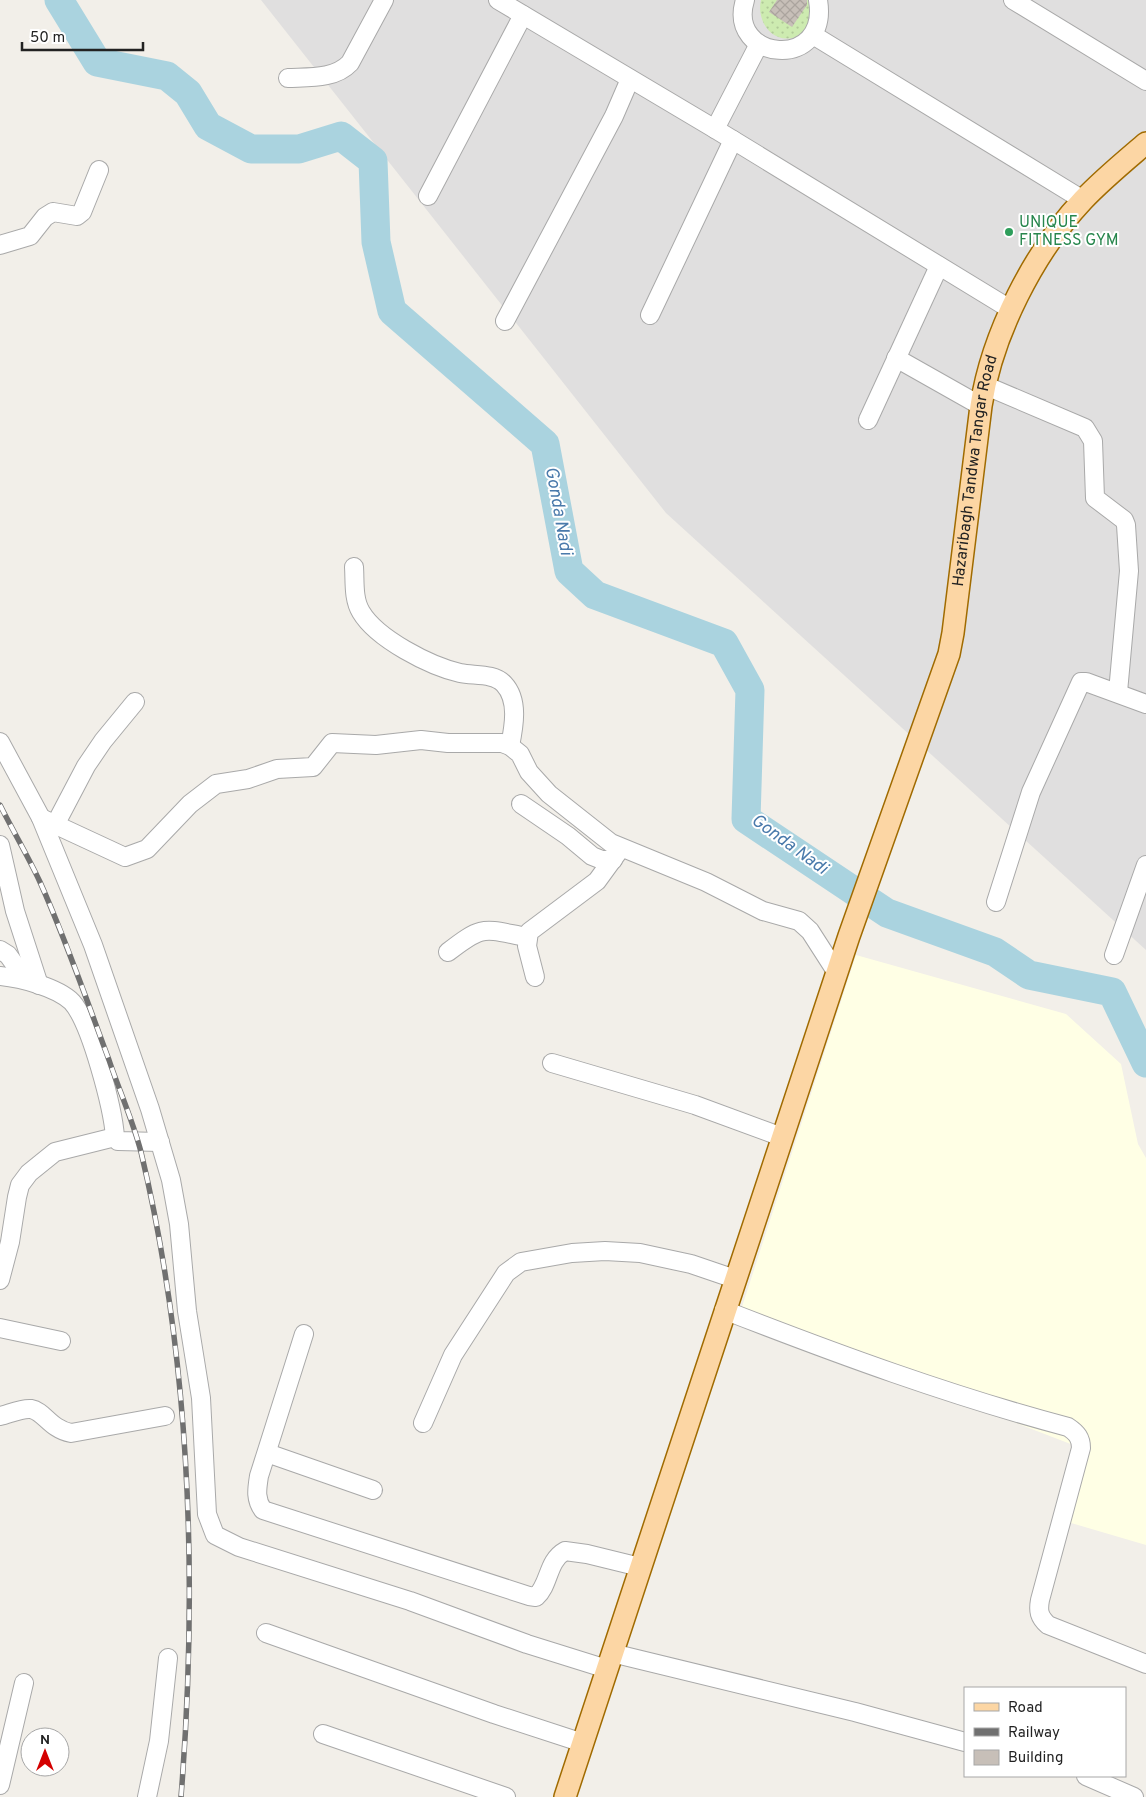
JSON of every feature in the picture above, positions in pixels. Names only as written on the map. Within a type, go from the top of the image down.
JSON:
[{"type":"main road","name":"Hazaribagh Tandwa Tangar Road","points":[[565,1797],[734,1279],[849,936],[949,654],[984,385],[1010,309],[1053,237],[1083,200],[1146,143]]},
{"type":"street","points":[[288,78],[332,75],[343,72],[350,63],[384,0]]},
{"type":"street","points":[[498,0],[715,129],[1010,309]]},
{"type":"street","points":[[744,0],[742,18],[745,28],[759,44],[770,50],[782,51],[805,43],[813,35],[818,24],[820,12],[818,0]]},
{"type":"street","points":[[1013,0],[1146,81]]},
{"type":"street","points":[[428,196],[523,15]]},
{"type":"street","points":[[813,35],[1083,200]]},
{"type":"street","points":[[715,129],[759,44]]},
{"type":"street","points":[[505,321],[614,116],[630,79]]},
{"type":"street","points":[[650,315],[733,140]]},
{"type":"street","points":[[0,245],[30,236],[45,217],[53,212],[77,216],[82,212],[99,170]]},
{"type":"street","points":[[868,420],[939,266]]},
{"type":"street","points":[[896,358],[981,406]]},
{"type":"street","points":[[984,385],[1070,421],[1085,428],[1090,434],[1095,498],[1124,520],[1126,525],[1129,571],[1118,692]]},
{"type":"street","points":[[354,567],[357,602],[360,611],[378,632],[432,663],[460,673],[491,677],[501,680],[506,685],[514,707],[510,746]]},
{"type":"street","points":[[996,902],[1031,792],[1081,682],[1118,692],[1146,704]]},
{"type":"street","points":[[48,822],[97,750],[135,702]]},
{"type":"street","points":[[48,822],[125,857],[147,849],[190,804],[216,784],[248,779],[277,769],[313,767],[332,743],[376,745],[421,740],[448,743],[502,743],[510,746],[520,754],[529,772],[549,794],[611,842],[617,854]]},
{"type":"street","points":[[0,742],[48,822],[93,945],[160,1142],[171,1180],[179,1224],[187,1311],[201,1398],[207,1514],[216,1536],[239,1546],[410,1601],[527,1644],[846,1710],[964,1742]]},
{"type":"street","points":[[522,804],[568,836],[592,856],[602,860],[617,854],[706,882],[763,910],[799,921],[810,931],[837,973]]},
{"type":"street","points":[[0,845],[14,910],[33,983]]},
{"type":"street","points":[[535,977],[527,946],[529,932],[596,881],[617,854]]},
{"type":"street","points":[[1114,955],[1146,865]]},
{"type":"street","points":[[448,952],[471,934],[481,930],[527,937]]},
{"type":"street","points":[[0,950],[8,955],[33,983]]},
{"type":"street","points":[[0,976],[33,983],[66,998],[80,1014],[104,1084],[115,1137],[118,1141],[160,1142]]},
{"type":"street","points":[[552,1063],[695,1105],[782,1137]]},
{"type":"street","points":[[0,1280],[10,1242],[16,1197],[20,1185],[29,1173],[55,1152],[115,1137]]},
{"type":"street","points":[[423,1423],[453,1355],[506,1273],[521,1262],[605,1251],[640,1254],[691,1264],[734,1279]]},
{"type":"street","points":[[724,1310],[846,1356],[1000,1409],[1068,1427],[1076,1432],[1081,1441],[1081,1448],[1040,1600],[1038,1609],[1040,1618],[1048,1625],[1146,1664]]},
{"type":"street","points":[[0,1328],[61,1340]]},
{"type":"street","points":[[304,1334],[259,1476],[256,1492],[258,1504],[263,1510],[513,1592],[536,1597],[541,1592],[554,1560],[565,1551],[587,1554],[640,1567]]},
{"type":"street","points":[[0,1416],[31,1409],[39,1412],[60,1431],[71,1433],[165,1416]]},
{"type":"street","points":[[267,1453],[372,1490]]},
{"type":"street","points":[[266,1633],[583,1743]]},
{"type":"street","points":[[147,1797],[159,1741],[168,1658]]},
{"type":"street","points":[[0,1785],[24,1683]]},
{"type":"street","points":[[323,1734],[506,1797]]},
{"type":"street","points":[[1088,1777],[1134,1797]]},
{"type":"shaded area","points":[[261,0],[1146,0],[1146,950],[666,513]]},
{"type":"shaded area","points":[[856,955],[1066,1014],[1121,1064],[1138,1144],[1146,1158],[1146,1545],[1061,1520],[1081,1448],[739,1316]]},
{"type":"green space","points":[[761,0],[816,0],[812,26],[796,37],[780,38],[773,34],[764,23],[761,16]]},
{"type":"building","points":[[777,0],[807,0],[807,5],[792,27],[769,12]]},
{"type":"waterway","name":"Gonda Nadi","points":[[59,0],[97,62],[167,76],[188,93],[208,126],[251,149],[299,149],[341,136],[373,161],[376,242],[392,311],[545,444],[569,571],[595,595],[724,643],[750,690],[746,819],[887,913],[995,952],[1029,975],[1112,992],[1146,1063]]},
{"type":"railway","points":[[0,805],[31,863],[59,926],[130,1117],[141,1152],[158,1231],[171,1311],[186,1473],[189,1635],[181,1797]]},
{"type":"place","name":"UNIQUE FITNESS GYM","points":[[1009,232]]}]
